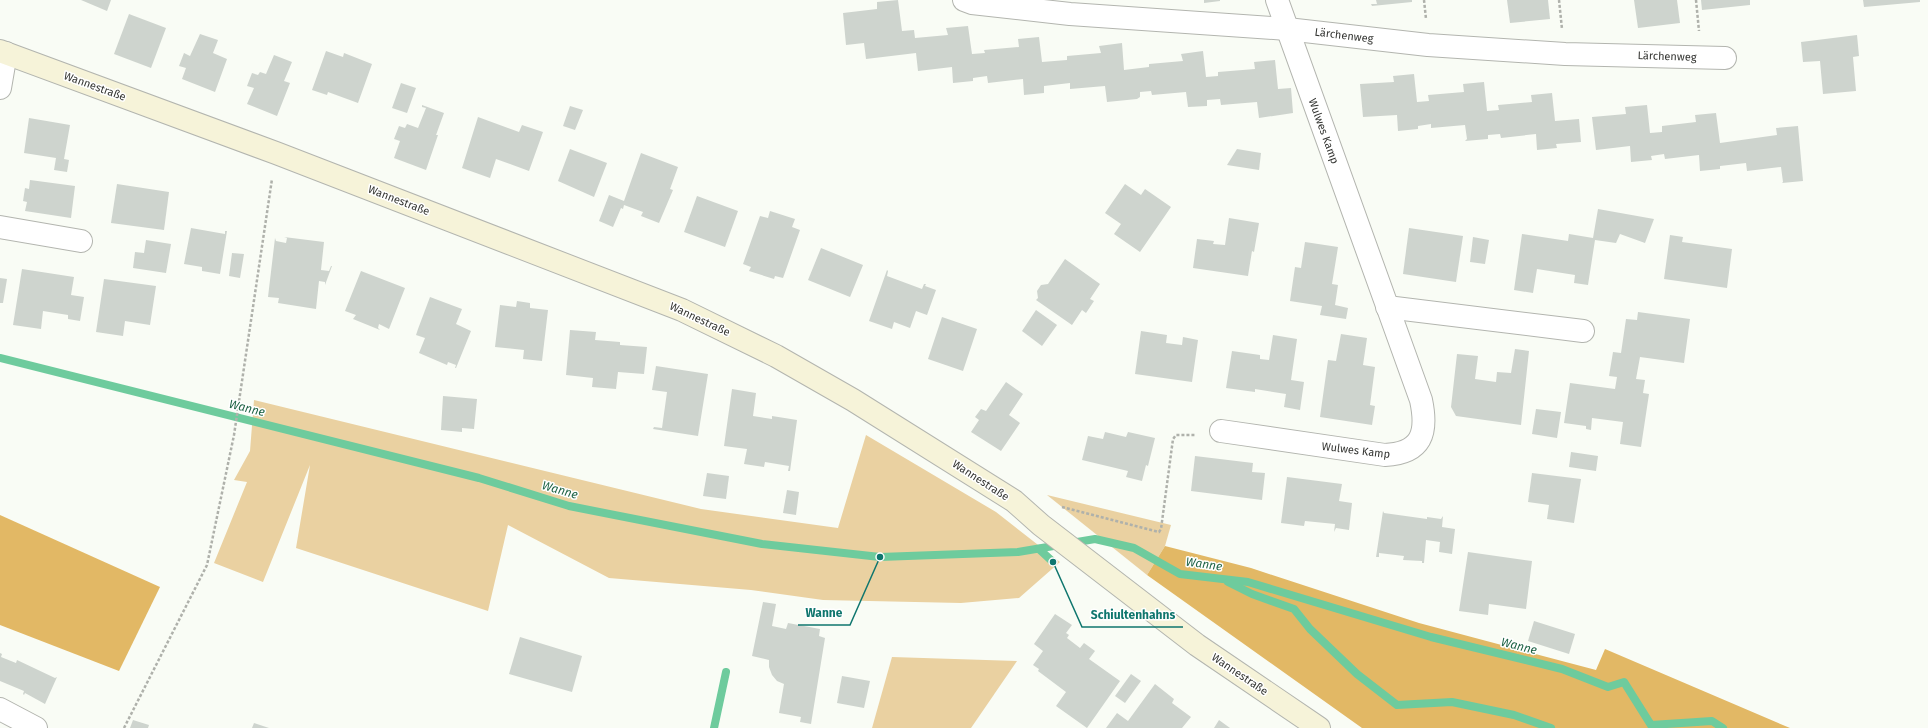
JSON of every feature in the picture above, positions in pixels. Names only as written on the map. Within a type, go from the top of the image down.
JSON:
[{"type":"street","name":"Lärchenweg","points":[[964,0],[972,3],[1070,14],[1287,29],[1428,45],[1565,54],[1725,58]]},
{"type":"street","name":"Wulwes Kamp","points":[[1221,431],[1385,455],[1409,450],[1422,438],[1424,414],[1421,400],[1287,29],[1278,0]]},
{"type":"street","name":"Wannestraße","points":[[0,88],[3,52],[276,153],[682,310],[776,356],[853,400],[1014,501],[1041,525],[1197,645],[1319,728]]},
{"type":"street","points":[[0,227],[81,241]]},
{"type":"street","points":[[1387,307],[1584,331]]},
{"type":"street","points":[[0,709],[36,728]]},
{"type":"path","points":[[1696,0],[1702,57]]},
{"type":"path","points":[[124,728],[207,565],[241,395],[276,153]]},
{"type":"path","points":[[1061,507],[1159,532],[1161,529],[1173,439],[1176,435],[1182,434],[1208,436],[1221,431]]},
{"type":"shaded area","points":[[254,400],[701,509],[838,528],[866,435],[996,512],[1060,562],[1019,598],[961,603],[823,600],[751,590],[609,578],[508,525],[488,611],[296,548],[310,465],[263,582],[214,563],[247,482],[234,480],[250,451]]},
{"type":"shaded area","points":[[1047,495],[1171,525],[1165,546],[1147,575]]},
{"type":"shaded area","points":[[0,515],[160,587],[119,671],[0,625]]},
{"type":"shaded area","points":[[1165,546],[1251,568],[1419,623],[1596,670],[1605,649],[1790,728],[1362,728],[1147,575]]},
{"type":"shaded area","points":[[892,657],[1017,661],[971,728],[872,728]]},
{"type":"building","points":[[81,0],[111,0],[107,11]]},
{"type":"building","points":[[898,0],[902,31],[914,30],[915,38],[948,35],[946,28],[968,26],[972,54],[985,53],[984,50],[1019,47],[1018,39],[1039,37],[1042,62],[1067,60],[1067,56],[1101,53],[1099,46],[1122,43],[1124,70],[1149,67],[1149,64],[1183,61],[1181,54],[1203,51],[1206,77],[1218,76],[1218,72],[1255,69],[1254,62],[1275,60],[1278,89],[1291,88],[1293,113],[1259,118],[1257,102],[1221,105],[1220,99],[1207,100],[1207,106],[1188,107],[1186,92],[1152,95],[1151,91],[1140,92],[1140,97],[1137,99],[1107,102],[1105,86],[1070,89],[1070,83],[1044,86],[1044,93],[1024,95],[1023,79],[988,83],[987,76],[973,78],[973,81],[953,83],[952,67],[918,71],[916,53],[866,59],[864,43],[846,45],[843,13],[877,9],[877,2]]},
{"type":"building","points":[[1204,0],[1220,0],[1220,1],[1204,3]]},
{"type":"building","points":[[1376,0],[1412,0],[1412,2],[1372,6],[1371,4],[1377,4]]},
{"type":"building","points":[[1507,0],[1548,0],[1550,19],[1510,23]]},
{"type":"building","points":[[1634,0],[1677,0],[1680,23],[1638,28]]},
{"type":"building","points":[[1701,0],[1750,0],[1750,5],[1702,10]]},
{"type":"building","points":[[1863,0],[1920,0],[1920,2],[1864,7]]},
{"type":"building","points":[[129,14],[166,28],[151,68],[114,54]]},
{"type":"building","points":[[200,34],[218,40],[213,53],[227,59],[215,92],[182,79],[186,68],[179,66],[184,53],[190,56]]},
{"type":"building","points":[[1857,35],[1859,56],[1853,57],[1856,91],[1823,94],[1820,61],[1803,62],[1801,42]]},
{"type":"building","points":[[326,51],[343,57],[344,53],[372,64],[358,103],[328,92],[327,95],[312,90]]},
{"type":"building","points":[[274,55],[292,62],[284,81],[290,83],[277,116],[247,104],[254,88],[247,86],[252,73],[258,75],[260,72],[266,74]]},
{"type":"building","points":[[1414,74],[1417,102],[1429,101],[1428,95],[1464,92],[1463,84],[1484,82],[1487,111],[1499,110],[1498,105],[1532,102],[1531,95],[1552,93],[1555,121],[1579,119],[1581,142],[1556,144],[1557,148],[1537,150],[1536,134],[1501,138],[1500,134],[1488,135],[1488,139],[1465,141],[1467,139],[1465,125],[1431,128],[1431,124],[1418,126],[1418,129],[1398,131],[1397,115],[1363,117],[1360,84],[1394,82],[1393,76]]},
{"type":"building","points":[[401,83],[416,88],[407,113],[392,108]]},
{"type":"building","points":[[422,105],[444,113],[426,170],[394,158],[400,141],[394,139],[399,126],[405,128],[407,124],[418,128],[426,108],[422,107]]},
{"type":"building","points":[[1647,105],[1650,133],[1662,132],[1662,126],[1696,122],[1695,115],[1716,113],[1720,143],[1777,135],[1776,128],[1798,126],[1803,181],[1782,183],[1781,167],[1747,171],[1746,163],[1720,166],[1720,169],[1700,171],[1699,155],[1665,159],[1664,154],[1651,156],[1652,160],[1631,162],[1630,146],[1596,150],[1592,117],[1626,114],[1625,107]]},
{"type":"building","points":[[570,106],[583,110],[575,130],[563,126]]},
{"type":"building","points":[[478,117],[519,132],[522,125],[543,132],[529,171],[496,159],[490,178],[462,168]]},
{"type":"building","points":[[29,118],[70,125],[64,159],[69,160],[67,172],[54,170],[56,158],[24,153]]},
{"type":"building","points":[[570,149],[607,163],[594,197],[558,181]]},
{"type":"building","points":[[1237,149],[1261,153],[1259,170],[1227,165]]},
{"type":"building","points":[[641,153],[678,167],[670,189],[673,190],[659,223],[641,216],[643,212],[624,205],[623,209],[621,208],[613,227],[599,221],[609,195],[624,201]]},
{"type":"building","points":[[30,180],[75,186],[71,218],[25,211],[27,202],[23,201],[25,188],[29,189]]},
{"type":"building","points":[[117,184],[169,192],[164,230],[111,223]]},
{"type":"building","points":[[1125,184],[1141,195],[1145,189],[1171,207],[1140,252],[1114,234],[1121,224],[1105,213]]},
{"type":"building","points":[[697,196],[738,211],[725,247],[684,232]]},
{"type":"building","points":[[1598,209],[1654,219],[1645,243],[1620,234],[1616,243],[1595,240],[1588,285],[1574,283],[1575,275],[1537,269],[1533,293],[1514,290],[1522,234],[1568,241],[1569,234],[1593,238]]},
{"type":"building","points":[[770,211],[795,219],[792,227],[800,230],[783,278],[775,276],[774,279],[749,271],[751,267],[743,264],[760,216],[768,218]]},
{"type":"building","points":[[1229,218],[1259,223],[1248,276],[1193,268],[1197,239],[1214,241],[1213,244],[1225,245]]},
{"type":"building","points":[[191,228],[225,234],[225,231],[227,231],[220,274],[202,271],[202,267],[184,264]]},
{"type":"building","points":[[1409,228],[1463,236],[1456,282],[1403,274]]},
{"type":"building","points":[[1670,235],[1683,237],[1682,242],[1732,249],[1727,288],[1664,279]]},
{"type":"building","points":[[284,237],[324,242],[321,270],[329,271],[332,266],[325,285],[325,282],[319,281],[316,309],[278,303],[279,298],[268,297],[275,238],[276,241],[286,243],[287,238]]},
{"type":"building","points":[[1473,237],[1489,240],[1485,264],[1470,262]]},
{"type":"building","points":[[146,240],[171,244],[166,273],[133,268],[135,252],[144,253]]},
{"type":"building","points":[[1305,242],[1338,247],[1332,284],[1338,285],[1335,305],[1348,308],[1346,319],[1320,315],[1322,306],[1290,301],[1295,267],[1301,268]]},
{"type":"building","points":[[821,248],[863,265],[850,297],[808,280]]},
{"type":"building","points":[[232,253],[244,254],[240,278],[229,276]]},
{"type":"building","points":[[1065,259],[1100,284],[1090,299],[1094,301],[1086,313],[1082,310],[1072,325],[1036,300],[1038,298],[1037,291],[1041,285],[1048,284]]},
{"type":"building","points":[[22,269],[74,277],[71,295],[84,297],[80,321],[68,319],[68,315],[43,311],[41,329],[13,325]]},
{"type":"building","points":[[887,270],[887,276],[922,289],[924,284],[926,284],[925,286],[936,290],[927,315],[916,311],[910,328],[894,322],[892,329],[869,321]]},
{"type":"building","points":[[361,271],[405,288],[389,329],[379,324],[378,328],[380,330],[353,319],[356,315],[345,311]]},
{"type":"building","points":[[0,278],[7,279],[3,303],[0,303]]},
{"type":"building","points":[[104,279],[156,286],[150,325],[125,321],[123,336],[96,332]]},
{"type":"building","points":[[430,297],[462,309],[456,324],[471,331],[456,368],[456,365],[448,362],[447,365],[419,353],[425,338],[416,335]]},
{"type":"building","points":[[517,301],[530,303],[530,308],[548,310],[542,361],[523,359],[524,350],[495,347],[500,305],[516,307]]},
{"type":"building","points":[[1036,310],[1057,325],[1042,346],[1022,331]]},
{"type":"building","points":[[1638,312],[1690,319],[1684,363],[1640,357],[1636,379],[1645,380],[1643,393],[1649,394],[1641,447],[1620,444],[1623,422],[1592,418],[1591,430],[1586,429],[1586,426],[1564,423],[1570,383],[1615,389],[1617,377],[1609,376],[1613,352],[1621,353],[1626,319],[1637,320]]},
{"type":"building","points":[[942,317],[977,329],[963,371],[928,359]]},
{"type":"building","points":[[570,330],[596,332],[595,340],[620,342],[620,345],[647,347],[644,374],[618,372],[616,389],[592,387],[593,378],[566,375]]},
{"type":"building","points":[[1141,331],[1167,335],[1166,343],[1182,345],[1183,337],[1198,340],[1192,382],[1135,374]]},
{"type":"building","points":[[1341,334],[1367,338],[1363,365],[1375,367],[1370,405],[1375,406],[1372,425],[1320,417],[1328,360],[1336,361]]},
{"type":"building","points":[[1273,335],[1297,339],[1291,380],[1304,382],[1300,410],[1284,407],[1286,394],[1255,389],[1255,392],[1226,388],[1232,351],[1260,355],[1260,359],[1269,360]]},
{"type":"building","points":[[1515,349],[1529,351],[1521,425],[1456,416],[1451,407],[1457,354],[1478,356],[1475,379],[1496,382],[1497,372],[1511,373]]},
{"type":"building","points":[[656,366],[708,374],[698,436],[653,429],[654,427],[662,428],[667,392],[652,390]]},
{"type":"building","points":[[1006,382],[1023,394],[1009,415],[1020,423],[1001,451],[971,432],[979,420],[975,417],[981,409],[986,411]]},
{"type":"building","points":[[732,389],[756,393],[753,416],[772,419],[772,416],[797,420],[790,471],[788,471],[789,466],[765,462],[764,467],[744,464],[747,449],[724,446]]},
{"type":"building","points":[[443,396],[477,399],[474,429],[462,428],[462,432],[441,430]]},
{"type":"building","points":[[1536,409],[1561,412],[1557,438],[1532,434]]},
{"type":"building","points":[[1105,432],[1126,437],[1128,432],[1155,438],[1148,466],[1146,465],[1142,481],[1126,477],[1128,471],[1082,460],[1088,436],[1103,439]]},
{"type":"building","points":[[1571,452],[1598,456],[1596,471],[1569,467]]},
{"type":"building","points":[[1195,456],[1253,463],[1252,472],[1265,473],[1262,500],[1191,491]]},
{"type":"building","points":[[707,473],[729,476],[726,499],[703,496]]},
{"type":"building","points":[[1532,473],[1581,479],[1574,523],[1547,519],[1549,505],[1528,502]]},
{"type":"building","points":[[1287,477],[1342,484],[1339,501],[1352,503],[1349,530],[1336,528],[1334,532],[1335,524],[1305,521],[1304,526],[1281,523]]},
{"type":"building","points":[[787,490],[799,492],[796,515],[783,513]]},
{"type":"building","points":[[1383,511],[1384,513],[1427,519],[1427,517],[1441,519],[1443,516],[1442,527],[1455,529],[1452,554],[1439,552],[1440,542],[1426,540],[1424,563],[1422,563],[1422,561],[1403,560],[1404,556],[1379,553],[1379,557],[1376,557]]},
{"type":"building","points":[[1468,552],[1532,561],[1526,609],[1489,604],[1488,615],[1459,611]]},
{"type":"building","points":[[763,602],[776,604],[772,626],[786,629],[788,623],[820,629],[819,636],[825,638],[811,724],[800,722],[801,717],[779,713],[784,684],[777,681],[772,675],[769,667],[769,660],[752,656]]},
{"type":"building","points":[[1055,614],[1072,625],[1066,633],[1069,635],[1067,638],[1080,648],[1084,643],[1095,651],[1089,659],[1120,681],[1087,728],[1056,706],[1066,692],[1038,671],[1039,669],[1033,665],[1043,651],[1034,644]]},
{"type":"building","points":[[1534,621],[1575,634],[1569,654],[1528,641]]},
{"type":"building","points":[[520,637],[582,656],[572,692],[509,674]]},
{"type":"building","points":[[0,653],[2,654],[1,657],[16,663],[17,660],[55,678],[57,677],[45,704],[25,693],[24,695],[24,691],[0,681]]},
{"type":"building","points":[[1131,674],[1141,681],[1125,703],[1115,696]]},
{"type":"building","points":[[842,676],[870,681],[864,708],[837,703]]},
{"type":"building","points":[[1155,684],[1174,699],[1172,703],[1191,717],[1182,728],[1106,728],[1117,713],[1128,721]]},
{"type":"building","points":[[133,720],[149,725],[148,728],[130,728]]},
{"type":"building","points":[[1219,720],[1230,728],[1214,728]]},
{"type":"building","points":[[254,723],[269,728],[252,728]]},
{"type":"waterway","name":"Wanne","points":[[0,358],[479,478],[569,506],[762,544],[880,557],[1018,552],[1095,539],[1134,548],[1180,574],[1248,582],[1431,637],[1562,669],[1608,687],[1624,682],[1651,725],[1712,721],[1723,728]]},
{"type":"waterway","points":[[1039,549],[1053,562]]},
{"type":"waterway","points":[[1228,582],[1252,594],[1294,609],[1310,629],[1357,674],[1397,705],[1452,702],[1514,715],[1551,728]]},
{"type":"waterway","points":[[714,728],[726,672]]},
{"type":"place","name":"Wanne","points":[[880,557]]},
{"type":"place","name":"Schiultenhahns","points":[[1053,562]]}]
